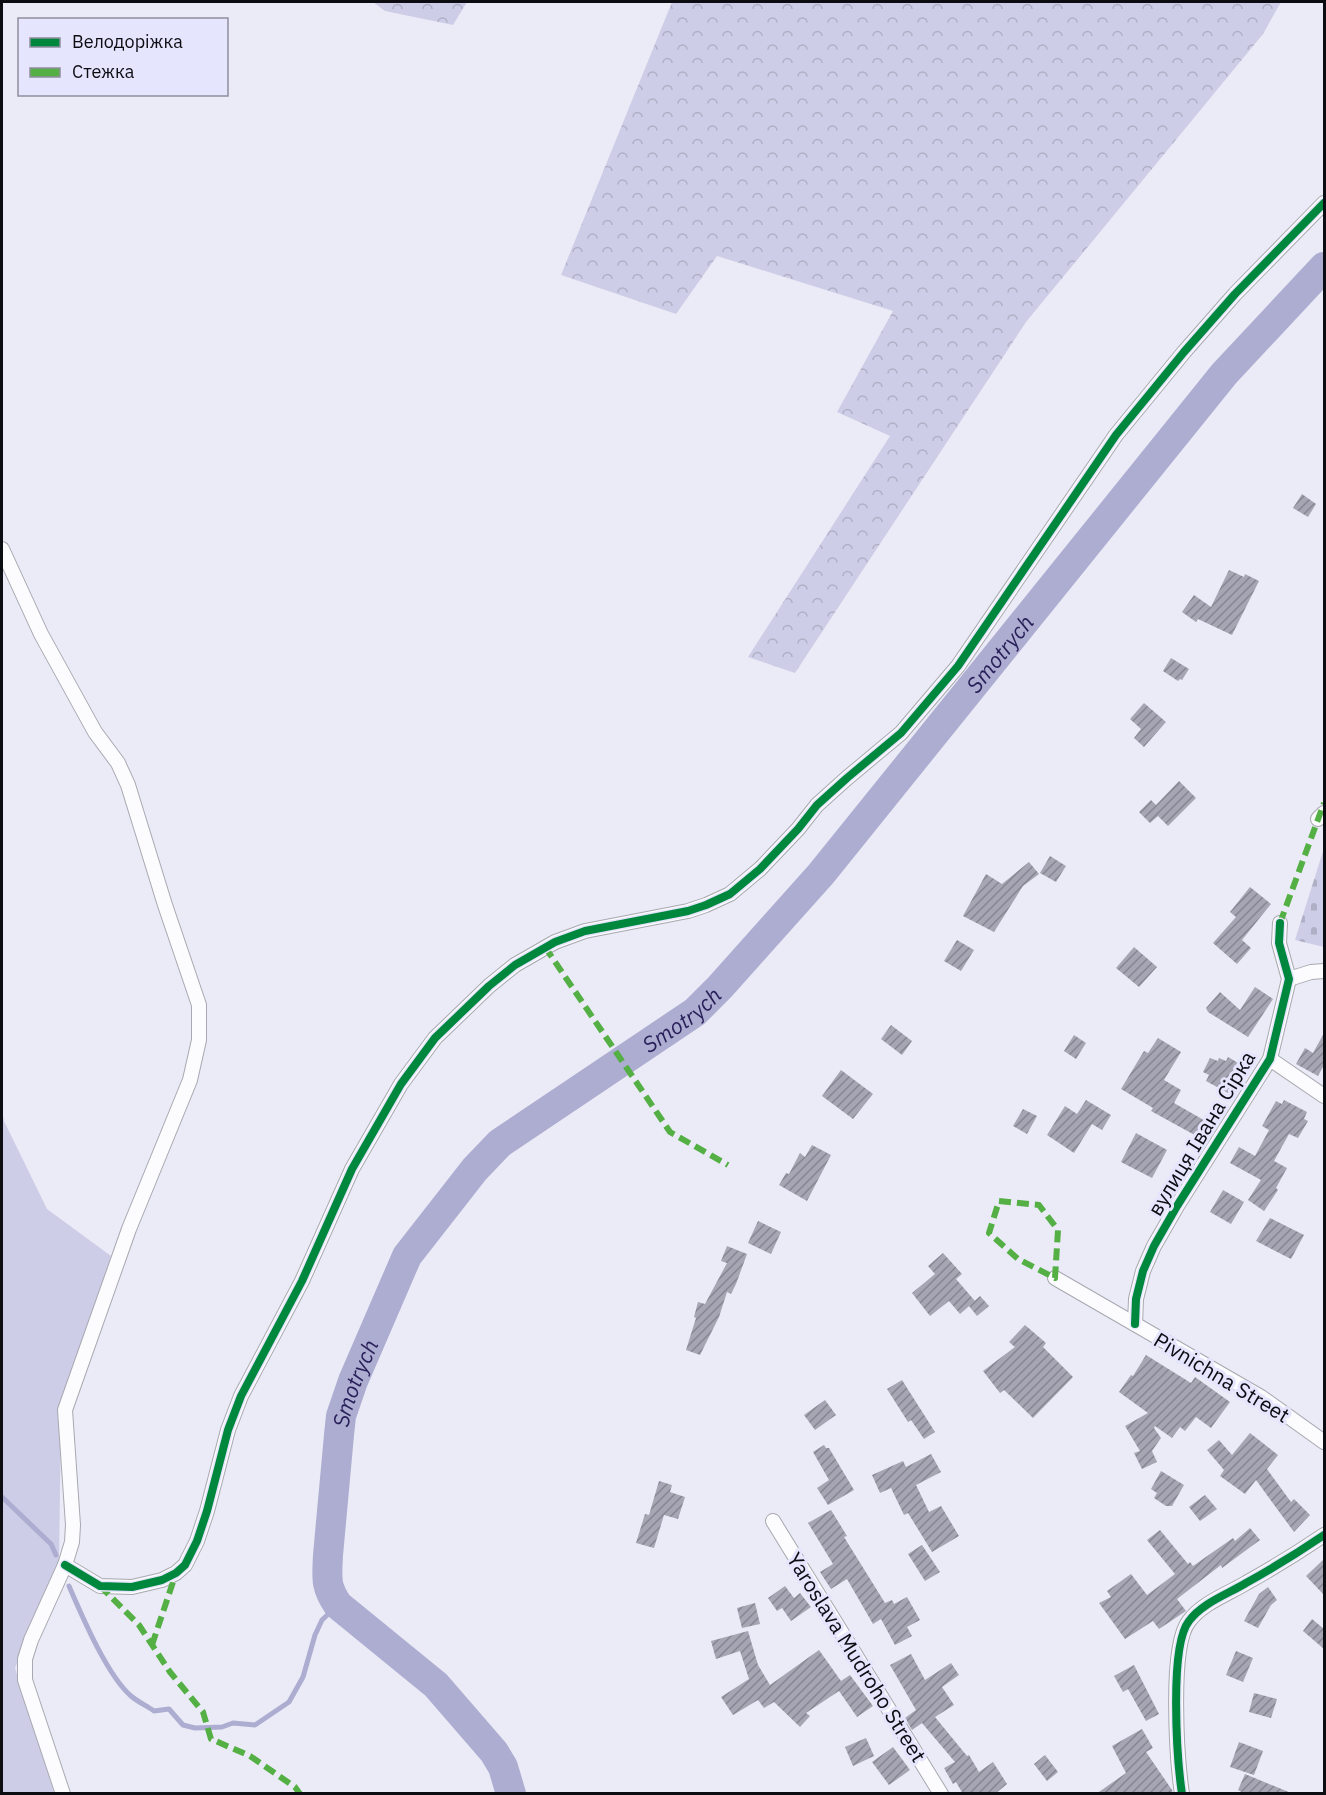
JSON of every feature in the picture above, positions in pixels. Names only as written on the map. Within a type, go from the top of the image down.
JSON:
[{"type":"street","points":[[65,1566],[100,1586],[132,1587],[162,1580],[185,1565],[197,1541],[228,1430],[242,1396],[302,1281],[352,1169],[401,1084],[435,1038],[515,964],[555,942],[585,931],[706,905],[730,894],[760,869],[817,805],[901,733],[958,666],[1116,435],[1235,294],[1324,203]]},
{"type":"street","points":[[2,549],[41,633],[95,732],[118,763],[128,785],[199,1005],[200,1040],[190,1080],[129,1229],[65,1410],[73,1525],[72,1542],[65,1566],[31,1640],[25,1659],[25,1680],[63,1794]]},
{"type":"street","name":"вулиця Івана Сірка","points":[[1135,1324],[1136,1299],[1143,1271],[1154,1246],[1270,1059],[1289,979],[1279,943],[1280,923]]},
{"type":"street","points":[[1289,979],[1311,972],[1324,971]]},
{"type":"street","name":"вулиця Івана Сірка","points":[[1270,1059],[1324,1096]]},
{"type":"street","name":"Pivnichna Street","points":[[1055,1278],[1261,1397],[1324,1442]]},
{"type":"street","name":"Yaroslava Mudroho Street","points":[[773,1521],[941,1794]]},
{"type":"street","points":[[1182,1794],[1178,1764],[1176,1683],[1182,1639],[1188,1622],[1208,1605],[1277,1566],[1324,1535]]},
{"type":"green space","points":[[373,2],[467,2],[453,25],[385,11]]},
{"type":"green space","points":[[672,2],[1281,2],[1263,34],[1026,322],[795,673],[748,657],[890,436],[837,412],[893,311],[717,256],[676,314],[561,275]]},
{"type":"green space","points":[[1324,848],[1324,947],[1295,940]]},
{"type":"green space","points":[[2,1110],[4,1121],[47,1209],[111,1256],[61,1425],[59,1561],[15,1668],[54,1793],[2,1793]]},
{"type":"building","points":[[1302,494],[1316,504],[1308,517],[1293,508]]},
{"type":"building","points":[[1229,570],[1259,581],[1232,635],[1198,619],[1196,622],[1182,612],[1194,595],[1211,607]]},
{"type":"building","points":[[1171,658],[1189,669],[1182,680],[1178,681],[1163,671]]},
{"type":"building","points":[[1144,703],[1166,722],[1144,747],[1134,738],[1141,729],[1130,719]]},
{"type":"building","points":[[1179,781],[1196,798],[1168,826],[1158,816],[1150,823],[1139,812],[1151,800],[1156,805]]},
{"type":"building","points":[[1050,856],[1066,866],[1056,882],[1040,873]]},
{"type":"building","points":[[1029,862],[1039,874],[1023,886],[994,932],[963,916],[986,874],[1002,884]]},
{"type":"building","points":[[1250,887],[1271,904],[1242,940],[1251,948],[1237,964],[1213,943],[1236,917],[1230,912]]},
{"type":"building","points":[[957,940],[974,950],[961,971],[944,961]]},
{"type":"building","points":[[1134,947],[1157,967],[1139,987],[1116,968]]},
{"type":"building","points":[[1255,987],[1273,999],[1248,1037],[1208,1012],[1206,1008],[1220,992],[1240,1010]]},
{"type":"building","points":[[891,1025],[912,1041],[902,1055],[881,1039]]},
{"type":"building","points":[[1324,1033],[1324,1065],[1318,1076],[1296,1064],[1305,1048],[1313,1053]]},
{"type":"building","points":[[1074,1035],[1086,1043],[1076,1059],[1064,1051]]},
{"type":"building","points":[[1158,1038],[1181,1052],[1164,1080],[1181,1090],[1174,1103],[1209,1123],[1200,1138],[1151,1111],[1153,1108],[1121,1089],[1144,1051],[1148,1053]]},
{"type":"building","points":[[1228,1057],[1240,1064],[1237,1069],[1240,1070],[1228,1093],[1206,1081],[1209,1075],[1203,1072],[1210,1058],[1226,1061]]},
{"type":"building","points":[[841,1070],[873,1094],[853,1119],[822,1096]]},
{"type":"building","points":[[1086,1100],[1111,1115],[1102,1130],[1092,1124],[1074,1153],[1047,1135],[1065,1106],[1077,1114]]},
{"type":"building","points":[[1284,1100],[1307,1112],[1304,1119],[1308,1121],[1298,1138],[1289,1134],[1274,1161],[1287,1168],[1276,1188],[1278,1190],[1264,1211],[1248,1200],[1261,1180],[1230,1163],[1239,1147],[1255,1156],[1269,1130],[1262,1126],[1276,1101],[1282,1104]]},
{"type":"building","points":[[1023,1109],[1037,1116],[1027,1134],[1013,1126]]},
{"type":"building","points":[[1136,1133],[1167,1150],[1152,1178],[1121,1162]]},
{"type":"building","points":[[812,1145],[831,1155],[807,1201],[779,1185],[786,1173],[789,1174],[800,1153],[805,1157]]},
{"type":"building","points":[[1223,1190],[1244,1202],[1231,1224],[1210,1212]]},
{"type":"building","points":[[1270,1218],[1304,1235],[1291,1259],[1256,1241]]},
{"type":"building","points":[[758,1221],[781,1232],[771,1254],[748,1243]]},
{"type":"building","points":[[727,1246],[747,1254],[736,1284],[731,1294],[727,1292],[719,1317],[700,1355],[686,1350],[696,1318],[694,1317],[698,1302],[705,1304],[727,1263],[721,1261]]},
{"type":"building","points":[[943,1253],[962,1274],[956,1279],[975,1301],[960,1314],[949,1301],[930,1316],[912,1293],[935,1274],[928,1266]]},
{"type":"building","points":[[980,1296],[989,1306],[977,1316],[969,1306]]},
{"type":"building","points":[[1025,1325],[1046,1343],[1043,1347],[1073,1377],[1033,1418],[1004,1390],[1000,1393],[983,1371],[1015,1347],[1009,1342]]},
{"type":"building","points":[[1146,1355],[1191,1383],[1195,1377],[1230,1402],[1211,1428],[1196,1417],[1185,1431],[1180,1427],[1172,1438],[1155,1426],[1161,1438],[1152,1451],[1157,1462],[1142,1469],[1134,1453],[1140,1451],[1125,1426],[1148,1413],[1119,1392],[1131,1375],[1133,1376]]},
{"type":"building","points":[[902,1380],[935,1432],[924,1439],[911,1420],[908,1422],[887,1389]]},
{"type":"building","points":[[825,1400],[836,1415],[815,1430],[804,1415]]},
{"type":"building","points":[[1250,1433],[1278,1455],[1267,1469],[1291,1502],[1294,1499],[1310,1515],[1294,1532],[1256,1480],[1245,1494],[1220,1476],[1224,1470],[1207,1450],[1219,1440],[1232,1455]]},
{"type":"building","points":[[824,1445],[829,1448],[854,1490],[828,1505],[817,1488],[829,1480],[813,1452]]},
{"type":"building","points":[[931,1454],[941,1472],[916,1485],[929,1512],[941,1506],[959,1536],[932,1552],[908,1513],[904,1515],[891,1488],[880,1493],[872,1475],[903,1461],[906,1467]]},
{"type":"building","points":[[1161,1471],[1184,1485],[1172,1506],[1166,1506],[1154,1498],[1157,1493],[1151,1489]]},
{"type":"building","points":[[659,1481],[672,1485],[670,1492],[685,1497],[678,1519],[664,1515],[654,1548],[636,1543],[645,1514],[649,1515]]},
{"type":"building","points":[[1205,1495],[1217,1509],[1200,1521],[1189,1507]]},
{"type":"building","points":[[831,1510],[847,1536],[844,1537],[885,1603],[892,1600],[894,1604],[907,1597],[920,1620],[907,1627],[912,1636],[895,1645],[881,1619],[873,1624],[847,1579],[831,1589],[820,1572],[833,1564],[808,1523]]},
{"type":"building","points":[[1250,1528],[1260,1540],[1222,1568],[1221,1565],[1177,1599],[1186,1611],[1159,1629],[1153,1621],[1125,1639],[1099,1603],[1111,1597],[1107,1591],[1131,1574],[1147,1595],[1175,1574],[1147,1540],[1160,1530],[1188,1564],[1190,1562],[1193,1566],[1233,1538],[1235,1541]]},
{"type":"building","points":[[922,1545],[940,1572],[925,1581],[908,1554]]},
{"type":"building","points":[[1324,1559],[1324,1595],[1306,1576]]},
{"type":"building","points":[[785,1586],[794,1598],[800,1593],[811,1607],[791,1621],[782,1608],[777,1611],[768,1598]]},
{"type":"building","points":[[1268,1587],[1277,1600],[1271,1605],[1258,1628],[1244,1621],[1259,1594]]},
{"type":"building","points":[[755,1603],[760,1624],[742,1628],[737,1608]]},
{"type":"building","points":[[1312,1619],[1324,1629],[1324,1649],[1303,1631]]},
{"type":"building","points":[[748,1631],[758,1665],[770,1685],[819,1650],[841,1681],[850,1675],[873,1706],[857,1717],[839,1691],[806,1713],[810,1716],[800,1727],[774,1702],[764,1708],[758,1700],[733,1715],[721,1697],[749,1679],[740,1651],[716,1659],[711,1641]]},
{"type":"building","points":[[1236,1651],[1253,1658],[1243,1682],[1226,1675]]},
{"type":"building","points":[[911,1654],[925,1680],[951,1663],[959,1675],[942,1687],[954,1705],[935,1717],[967,1756],[969,1755],[979,1772],[993,1762],[1007,1784],[995,1794],[963,1794],[956,1782],[953,1784],[944,1768],[955,1762],[922,1723],[912,1730],[905,1718],[916,1710],[890,1665]]},
{"type":"building","points":[[1134,1665],[1159,1714],[1146,1721],[1128,1689],[1123,1692],[1114,1676]]},
{"type":"building","points":[[1254,1693],[1277,1699],[1271,1718],[1249,1712]]},
{"type":"building","points":[[1142,1729],[1153,1748],[1146,1752],[1173,1794],[1096,1794],[1126,1773],[1112,1746]]},
{"type":"building","points":[[866,1738],[874,1756],[853,1766],[845,1747]]},
{"type":"building","points":[[1239,1742],[1263,1751],[1254,1775],[1230,1767]]},
{"type":"building","points":[[893,1747],[910,1770],[889,1785],[872,1762]]},
{"type":"building","points":[[1045,1755],[1058,1772],[1047,1781],[1034,1764]]},
{"type":"building","points":[[1245,1774],[1291,1794],[1245,1794],[1238,1790]]},
{"type":"waterway","name":"Smotrych","points":[[511,1794],[503,1767],[494,1752],[436,1685],[338,1605],[328,1582],[328,1555],[341,1416],[353,1381],[407,1256],[475,1169],[500,1143],[695,1012],[720,987],[821,874],[1224,374],[1324,267]]},
{"type":"waterway","points":[[2,1497],[51,1544],[56,1555]]},
{"type":"waterway","points":[[69,1586],[104,1660],[122,1686],[134,1698],[154,1711],[169,1709],[183,1725],[195,1728],[222,1727],[233,1723],[255,1725],[289,1702],[303,1677],[315,1635],[322,1620],[338,1605]]},
{"type":"marked path","points":[[1280,923],[1324,803]]},
{"type":"marked path","points":[[545,947],[670,1132],[728,1165]]},
{"type":"marked path","points":[[999,1201],[1039,1205],[1058,1230],[1055,1278],[1018,1259],[989,1233],[999,1201]]},
{"type":"marked path","points":[[152,1645],[176,1573]]},
{"type":"marked path","points":[[100,1586],[139,1625],[170,1672],[203,1712],[211,1739],[250,1756],[295,1787],[300,1794]]},
{"type":"cycle path","points":[[65,1565],[100,1586],[132,1587],[162,1580],[185,1565],[197,1541],[207,1511],[228,1430],[241,1396],[302,1281],[352,1169],[401,1084],[435,1038],[489,986],[515,965],[555,942],[585,931],[688,911],[706,905],[730,894],[760,869],[817,805],[901,733],[958,666],[1116,435],[1235,294],[1324,203]]},
{"type":"cycle path","points":[[1135,1324],[1136,1299],[1143,1271],[1154,1246],[1270,1059],[1289,979],[1279,943],[1280,923]]},
{"type":"cycle path","points":[[1182,1794],[1178,1756],[1177,1678],[1183,1634],[1189,1621],[1208,1604],[1276,1566],[1324,1535]]}]
